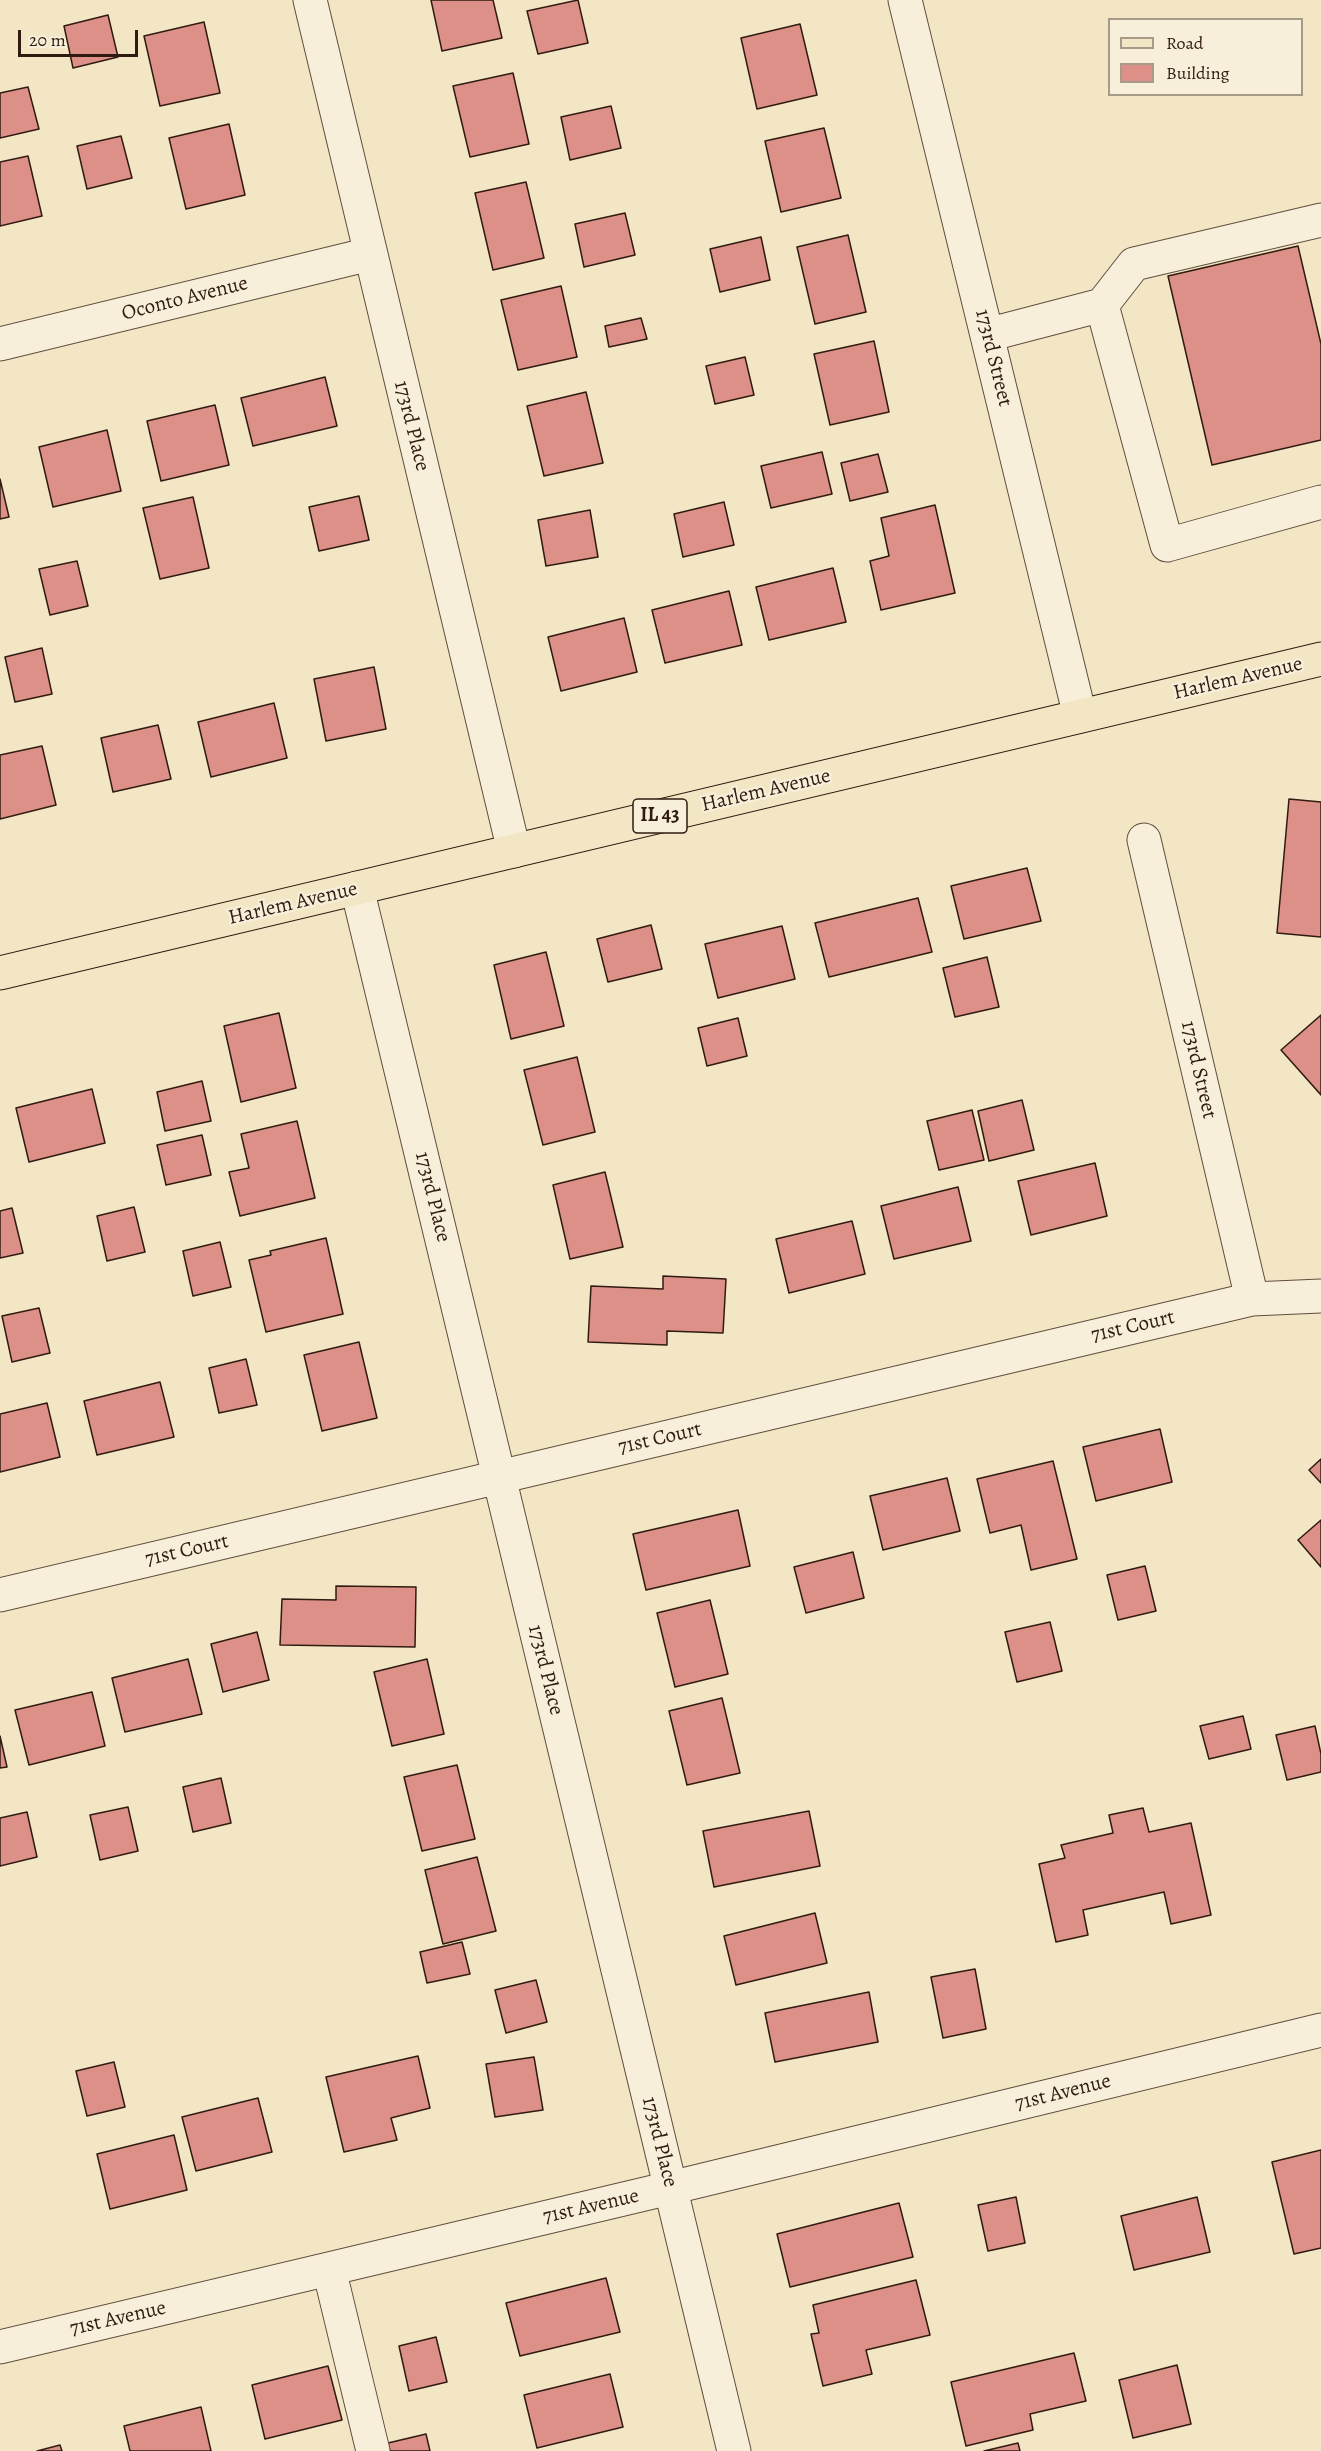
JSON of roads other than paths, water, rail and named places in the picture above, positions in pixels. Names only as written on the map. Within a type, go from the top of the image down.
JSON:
[{"type":"main road","name":"Harlem Avenue","points":[[0,974],[1321,659]]},
{"type":"street","name":"173rd Place","points":[[310,0],[514,851]]},
{"type":"street","name":"173rd Street","points":[[905,0],[1080,716]]},
{"type":"street","points":[[987,335],[1102,304],[1134,264],[1321,220]]},
{"type":"street","name":"Oconto Avenue","points":[[0,344],[370,254]]},
{"type":"street","points":[[1102,304],[1167,545],[1321,502]]},
{"type":"street","name":"173rd Street","points":[[1144,840],[1252,1299]]},
{"type":"street","name":"173rd Place","points":[[357,888],[734,2451]]},
{"type":"street","name":"71st Court","points":[[0,1595],[1252,1299],[1321,1296]]},
{"type":"street","name":"71st Avenue","points":[[0,2347],[1321,2030]]},
{"type":"street","points":[[329,2269],[373,2451]]}]
